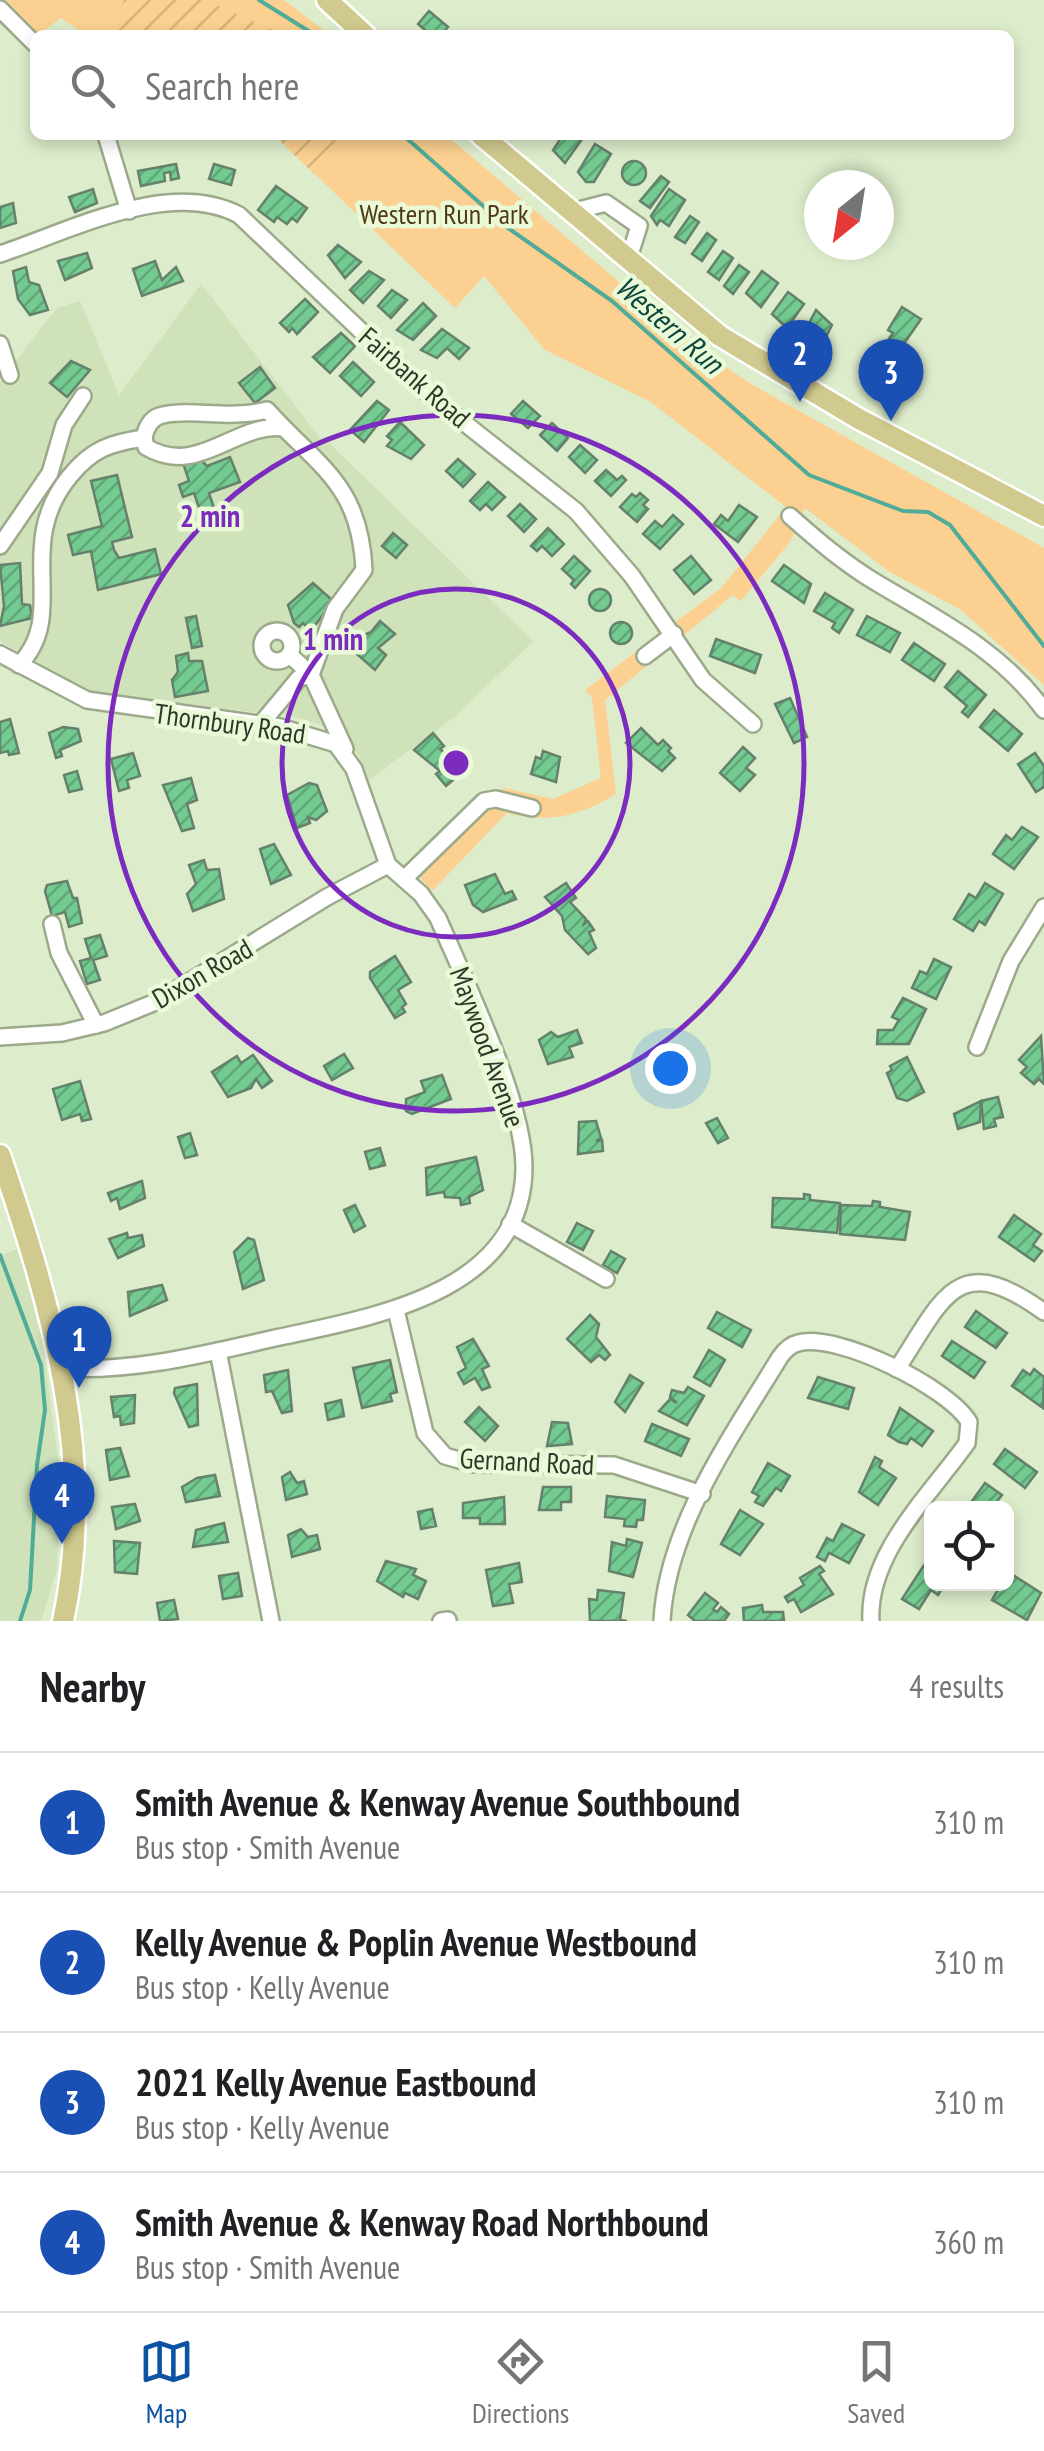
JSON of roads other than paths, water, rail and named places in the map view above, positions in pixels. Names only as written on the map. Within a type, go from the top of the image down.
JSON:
[{"type":"main road","points":[[327,0],[360,30]]},
{"type":"main road","points":[[487,140],[628,261],[752,358],[1044,516]]},
{"type":"main road","points":[[0,1155],[49,1301],[62,1368],[77,1518],[62,1621]]},
{"type":"street","points":[[0,9],[30,39]]},
{"type":"street","points":[[107,140],[128,211]]},
{"type":"street","name":"Fairbank Road","points":[[0,254],[128,211],[185,200],[223,207],[239,215],[424,391],[576,511],[607,543],[703,680],[753,724]]},
{"type":"street","points":[[571,212],[606,203],[639,226],[628,261]]},
{"type":"street","points":[[0,344],[10,374]]},
{"type":"street","points":[[0,546],[50,473],[64,425],[84,396]]},
{"type":"street","points":[[284,428],[267,426],[215,449],[167,458],[146,446],[144,438],[154,419],[163,415],[222,417],[268,410],[335,476],[351,508],[363,555],[360,579],[335,609],[310,675]]},
{"type":"street","points":[[19,665],[38,640],[44,619],[40,544],[52,500],[93,452],[106,444],[144,438]]},
{"type":"street","points":[[790,516],[849,564],[971,638],[1010,672],[1044,710]]},
{"type":"street","points":[[645,656],[674,634]]},
{"type":"street","name":"Thornbury Road","points":[[0,654],[87,700],[321,736],[347,754]]},
{"type":"street","points":[[290,655],[310,675],[347,754],[388,866]]},
{"type":"street","points":[[260,725],[299,678],[310,675]]},
{"type":"street","points":[[405,878],[484,800],[496,798],[532,808]]},
{"type":"street","name":"Maywood Avenue","points":[[62,1368],[139,1366],[396,1310],[463,1276],[486,1256],[510,1224],[524,1171],[515,1110],[438,918],[405,878],[388,866]]},
{"type":"street","name":"Dixon Road","points":[[0,1037],[62,1033],[96,1025],[158,1001],[327,897],[388,866]]},
{"type":"street","points":[[977,1047],[1011,961],[1044,906]]},
{"type":"street","points":[[52,924],[59,953],[96,1025]]},
{"type":"street","points":[[510,1224],[606,1278]]},
{"type":"street","points":[[897,1369],[939,1304],[960,1287],[994,1282],[1044,1312]]},
{"type":"street","name":"Gernand Road","points":[[396,1310],[425,1433],[445,1456],[474,1464],[614,1466],[702,1494]]},
{"type":"street","points":[[662,1621],[678,1544],[702,1494],[789,1346],[810,1342],[897,1369],[963,1412],[970,1431],[967,1443],[879,1569],[870,1602],[872,1621]]},
{"type":"street","points":[[218,1351],[271,1621]]},
{"type":"waterway","name":"Western Run","points":[[259,0],[307,30]]},
{"type":"waterway","name":"Western Run","points":[[409,140],[508,228],[612,301],[809,475],[903,511],[928,512],[950,525],[1044,646]]},
{"type":"waterway","points":[[0,1255],[41,1365],[45,1410],[37,1465],[30,1590],[20,1621]]},
{"type":"place","name":"Kelly Avenue & Poplin Avenue Westbound","points":[[800,402]]},
{"type":"place","name":"2021 Kelly Avenue Eastbound","points":[[891,421]]},
{"type":"place","name":"Smith Avenue & Kenway Avenue Southbound","points":[[79,1388]]},
{"type":"place","name":"Smith Avenue & Kenway Road Northbound","points":[[62,1544]]},
{"type":"park label","name":"Western Run Park","points":[[444,213]]}]
